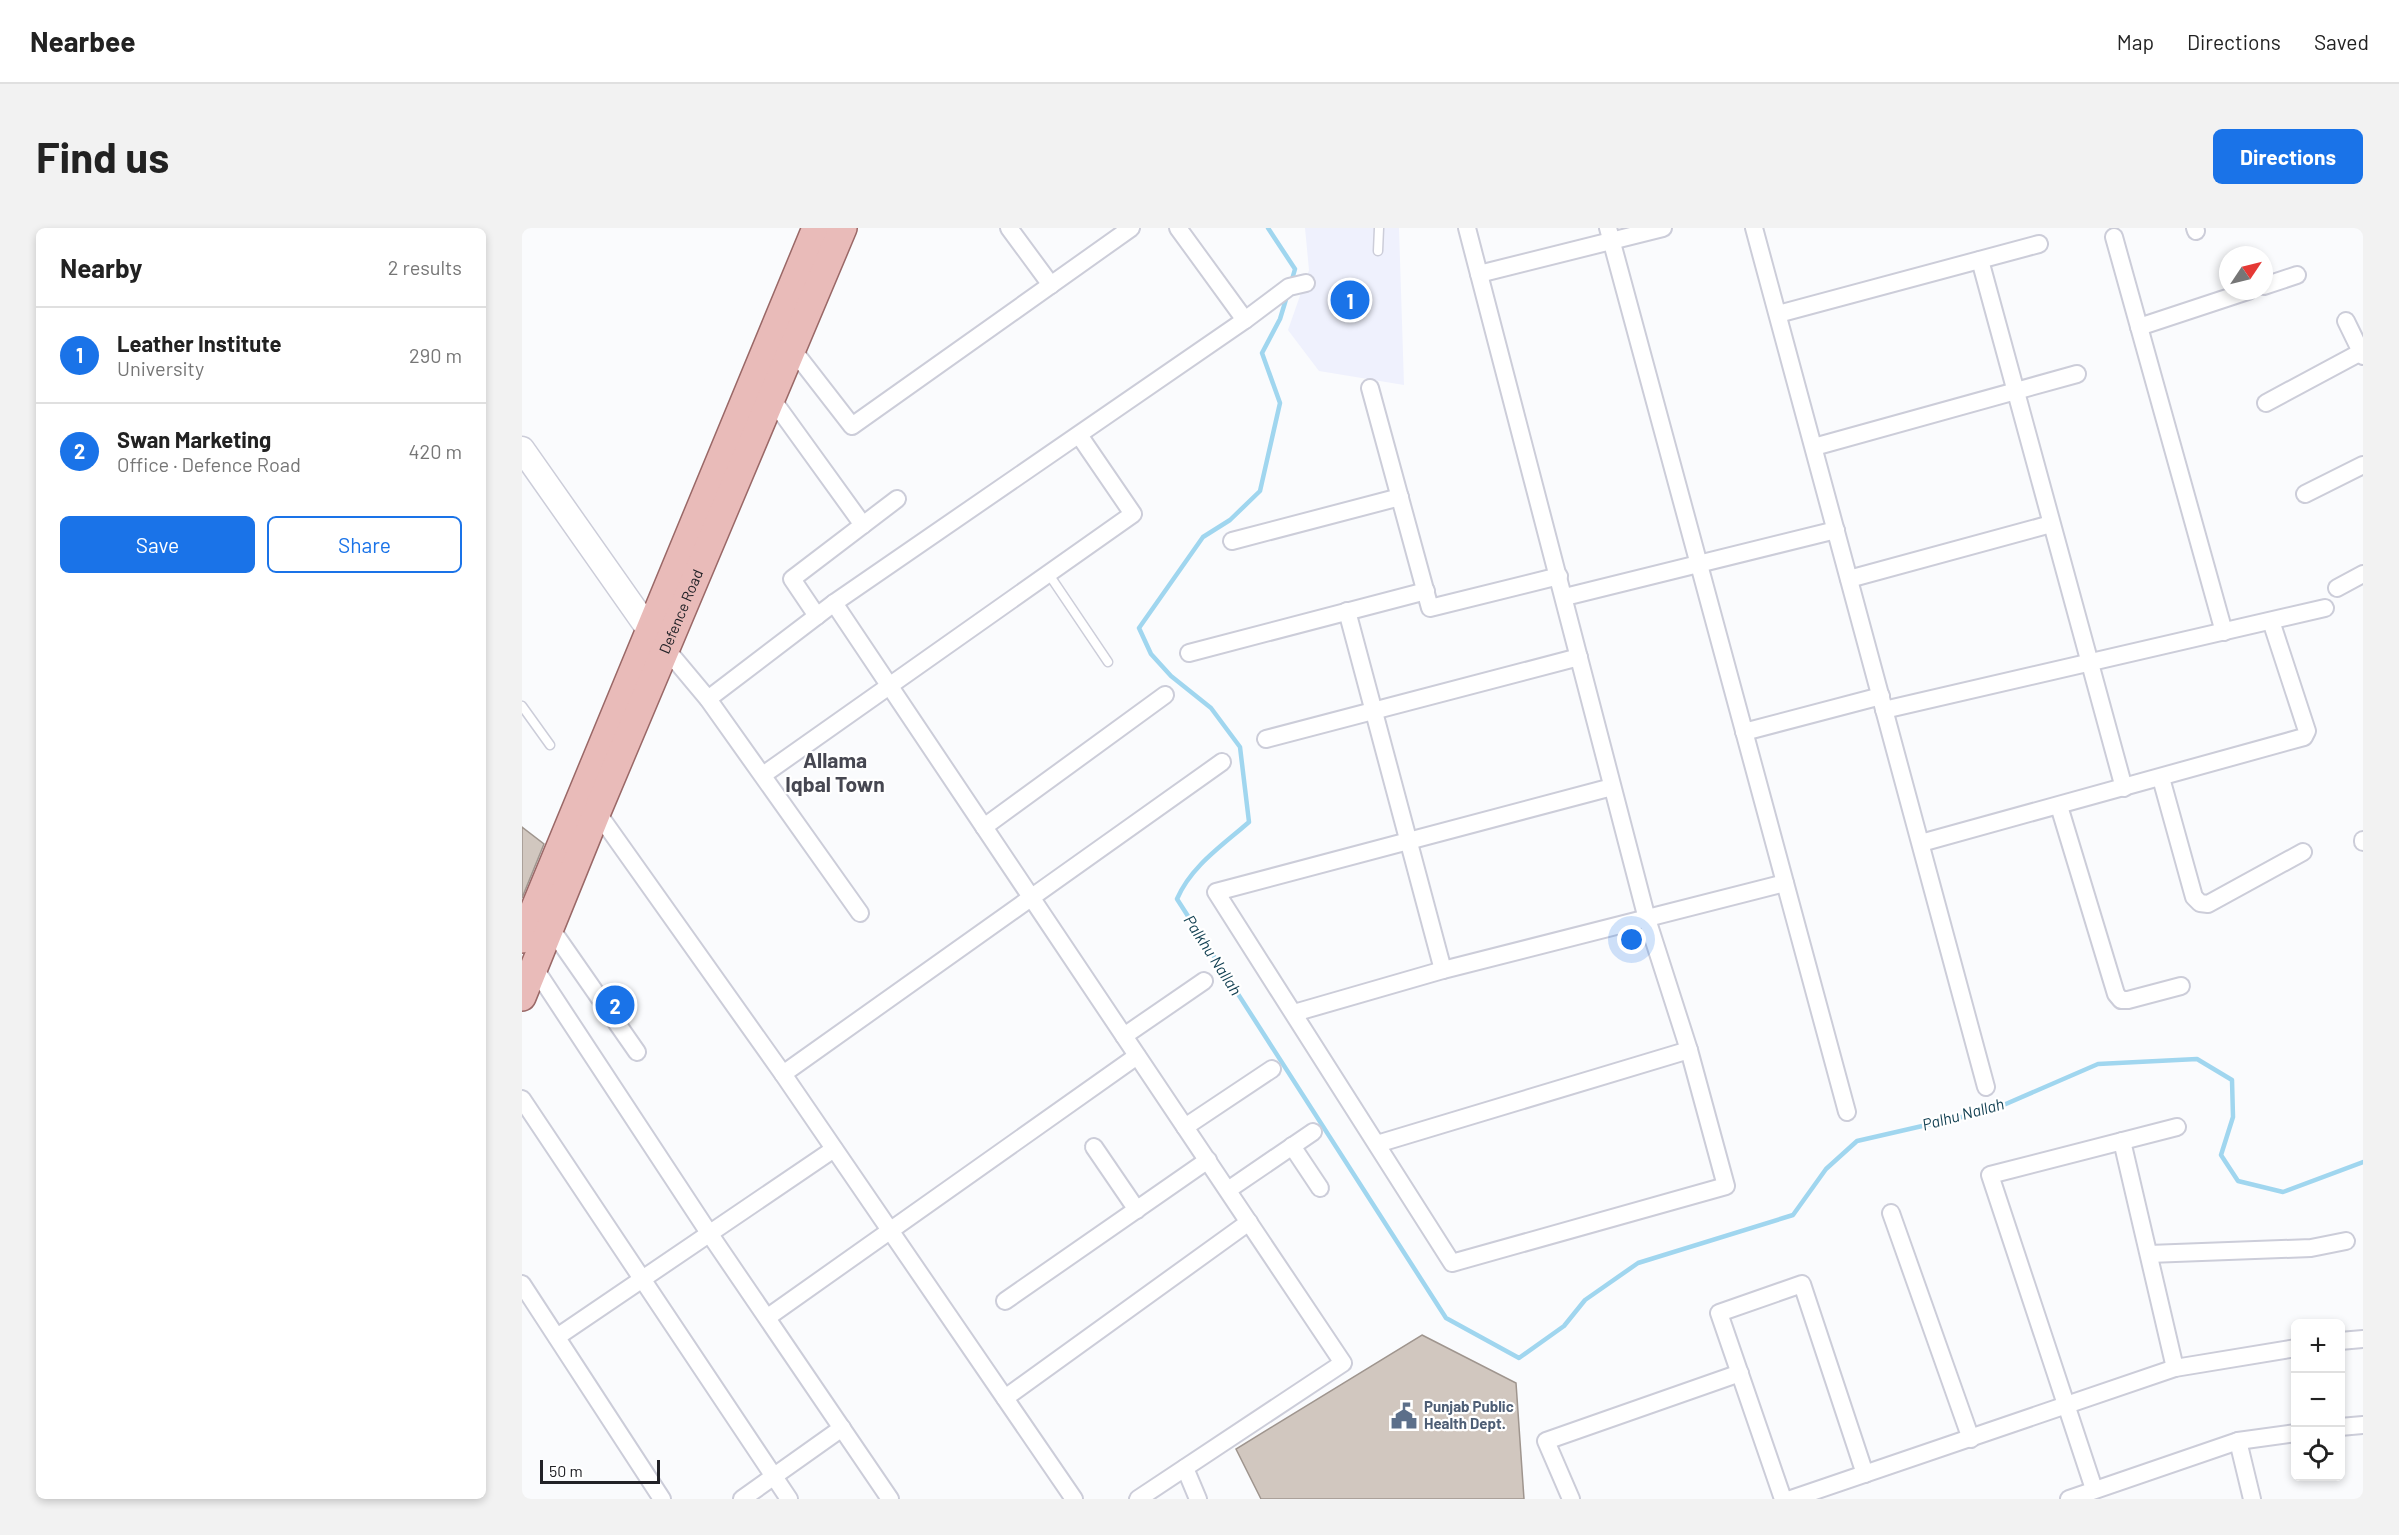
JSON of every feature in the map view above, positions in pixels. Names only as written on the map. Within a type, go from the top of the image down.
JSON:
[{"type":"main road","name":"Defence Road","points":[[522,997],[534,945],[675,601],[764,397],[793,350],[843,228]]},
{"type":"main road","name":"Defence Road","points":[[764,397],[809,233]]},
{"type":"main road","name":"Defence Road","points":[[534,945],[597,812],[653,655]]},
{"type":"street","points":[[1009,228],[1051,285]]},
{"type":"street","points":[[793,350],[852,426],[1131,228]]},
{"type":"street","points":[[1178,228],[1245,320]]},
{"type":"street","points":[[1467,228],[1565,597],[1647,919],[1689,1050],[1726,1186],[1452,1263],[1216,892],[1612,787]]},
{"type":"street","points":[[1479,274],[1610,235],[1663,228]]},
{"type":"street","points":[[1755,228],[1986,1087]]},
{"type":"street","points":[[1610,235],[1847,1112]]},
{"type":"street","points":[[2114,237],[2224,632]]},
{"type":"street","points":[[1778,314],[2039,244]]},
{"type":"street","points":[[1980,260],[2124,788]]},
{"type":"street","points":[[2273,283],[2297,275]]},
{"type":"street","points":[[708,699],[834,603],[1245,320],[1289,287],[1306,283]]},
{"type":"street","points":[[2139,327],[2221,300]]},
{"type":"street","points":[[2266,403],[2362,354],[2346,321]]},
{"type":"street","points":[[1814,447],[2077,374]]},
{"type":"street","points":[[1370,388],[1430,608],[1559,576]]},
{"type":"street","points":[[764,397],[863,525]]},
{"type":"street","points":[[763,775],[1133,514],[1079,435]]},
{"type":"street","points":[[522,449],[653,655],[708,699],[860,913]]},
{"type":"street","points":[[2305,494],[2363,465]]},
{"type":"street","points":[[1232,541],[1400,497]]},
{"type":"street","points":[[817,616],[792,579],[897,499]]},
{"type":"street","points":[[1849,579],[2051,524]]},
{"type":"street","points":[[1565,597],[1836,530]]},
{"type":"street","points":[[2337,588],[2363,574]]},
{"type":"street","points":[[1189,653],[1426,591]]},
{"type":"street","points":[[834,603],[1343,1363],[1138,1499]]},
{"type":"street","points":[[1744,732],[2090,662],[2325,608]]},
{"type":"street","points":[[1347,611],[1443,970]]},
{"type":"street","points":[[1921,843],[2304,737],[2307,731],[2271,621]]},
{"type":"street","points":[[1266,739],[1579,657]]},
{"type":"street","points":[[984,827],[1165,695]]},
{"type":"street","points":[[783,1074],[1221,762]]},
{"type":"street","points":[[2161,778],[2194,897],[2200,903],[2208,904],[2303,852]]},
{"type":"street","points":[[2059,806],[2116,994],[2121,1000],[2128,1000],[2181,986]]},
{"type":"street","points":[[597,812],[783,1074],[1074,1499]]},
{"type":"street","points":[[1294,1013],[1443,970],[1785,883]]},
{"type":"street","points":[[534,945],[637,1053]]},
{"type":"street","points":[[534,945],[709,1233],[890,1499]]},
{"type":"street","points":[[1124,1036],[1204,981]]},
{"type":"street","points":[[1377,1144],[1689,1050]]},
{"type":"street","points":[[768,1317],[889,1229],[1137,1056]]},
{"type":"street","points":[[1185,1127],[1272,1069]]},
{"type":"street","points":[[522,1099],[789,1499]]},
{"type":"street","points":[[2094,1490],[1990,1175],[2177,1127]]},
{"type":"street","points":[[1228,1190],[1313,1132]]},
{"type":"street","points":[[2122,1141],[2175,1368]]},
{"type":"street","points":[[1292,1146],[1320,1188]]},
{"type":"street","points":[[1094,1148],[1137,1210]]},
{"type":"street","points":[[557,1337],[834,1149]]},
{"type":"street","points":[[1005,1302],[1208,1160]]},
{"type":"street","points":[[1891,1213],[1971,1439]]},
{"type":"street","points":[[1005,1398],[1249,1222]]},
{"type":"street","points":[[2149,1254],[2311,1248],[2346,1241]]},
{"type":"street","points":[[522,1284],[662,1499]]},
{"type":"street","points":[[1783,1499],[1719,1313],[1802,1284],[1865,1474]]},
{"type":"street","points":[[2345,1341],[2363,1339]]},
{"type":"street","points":[[1791,1499],[2175,1368],[2291,1349]]},
{"type":"street","points":[[1571,1499],[1546,1441],[1740,1373]]},
{"type":"street","points":[[2345,1427],[2363,1425]]},
{"type":"street","points":[[742,1499],[842,1428]]},
{"type":"street","points":[[2069,1499],[2238,1441],[2291,1434]]},
{"type":"street","points":[[2238,1441],[2252,1499]]},
{"type":"street","points":[[1185,1468],[1198,1499]]},
{"type":"lane","points":[[1378,251],[1379,228]]},
{"type":"lane","points":[[1048,573],[1108,662]]},
{"type":"lane","points":[[522,706],[550,745]]},
{"type":"shaded area","points":[[1305,228],[1399,228],[1404,385],[1319,371],[1288,330],[1309,270]]},
{"type":"building","points":[[522,827],[544,844],[522,898]]},
{"type":"building","name":"Punjab Public Health Dept.","points":[[1422,1335],[1516,1383],[1524,1499],[1261,1499],[1236,1449]]},
{"type":"waterway","name":"Palkhu Nallah","points":[[1268,228],[1295,269],[1291,283]]},
{"type":"waterway","name":"Palkhu Nallah","points":[[1287,296],[1280,319],[1262,353],[1280,403],[1260,491],[1230,520],[1203,537],[1139,628],[1151,654],[1171,676],[1211,708],[1240,747],[1249,822],[1199,866],[1190,876],[1177,899],[1446,1318],[1519,1358],[1564,1326],[1585,1300],[1638,1263],[1793,1215],[1826,1169],[1857,1141],[1992,1110],[2098,1064],[2197,1059],[2232,1080],[2233,1117],[2221,1155],[2238,1181],[2283,1192],[2363,1162]]},
{"type":"place","name":"Leather Institute","points":[[1350,300]]},
{"type":"place","name":"Swan Marketing","points":[[615,1005]]},
{"type":"place","name":"Punjab Public Health Dept.","points":[[1404,1416]]},
{"type":"district","name":"Allama Iqbal Town","points":[[835,773]]},
{"type":"water label","name":"Palhu Nallah","points":[[1963,1114]]}]
